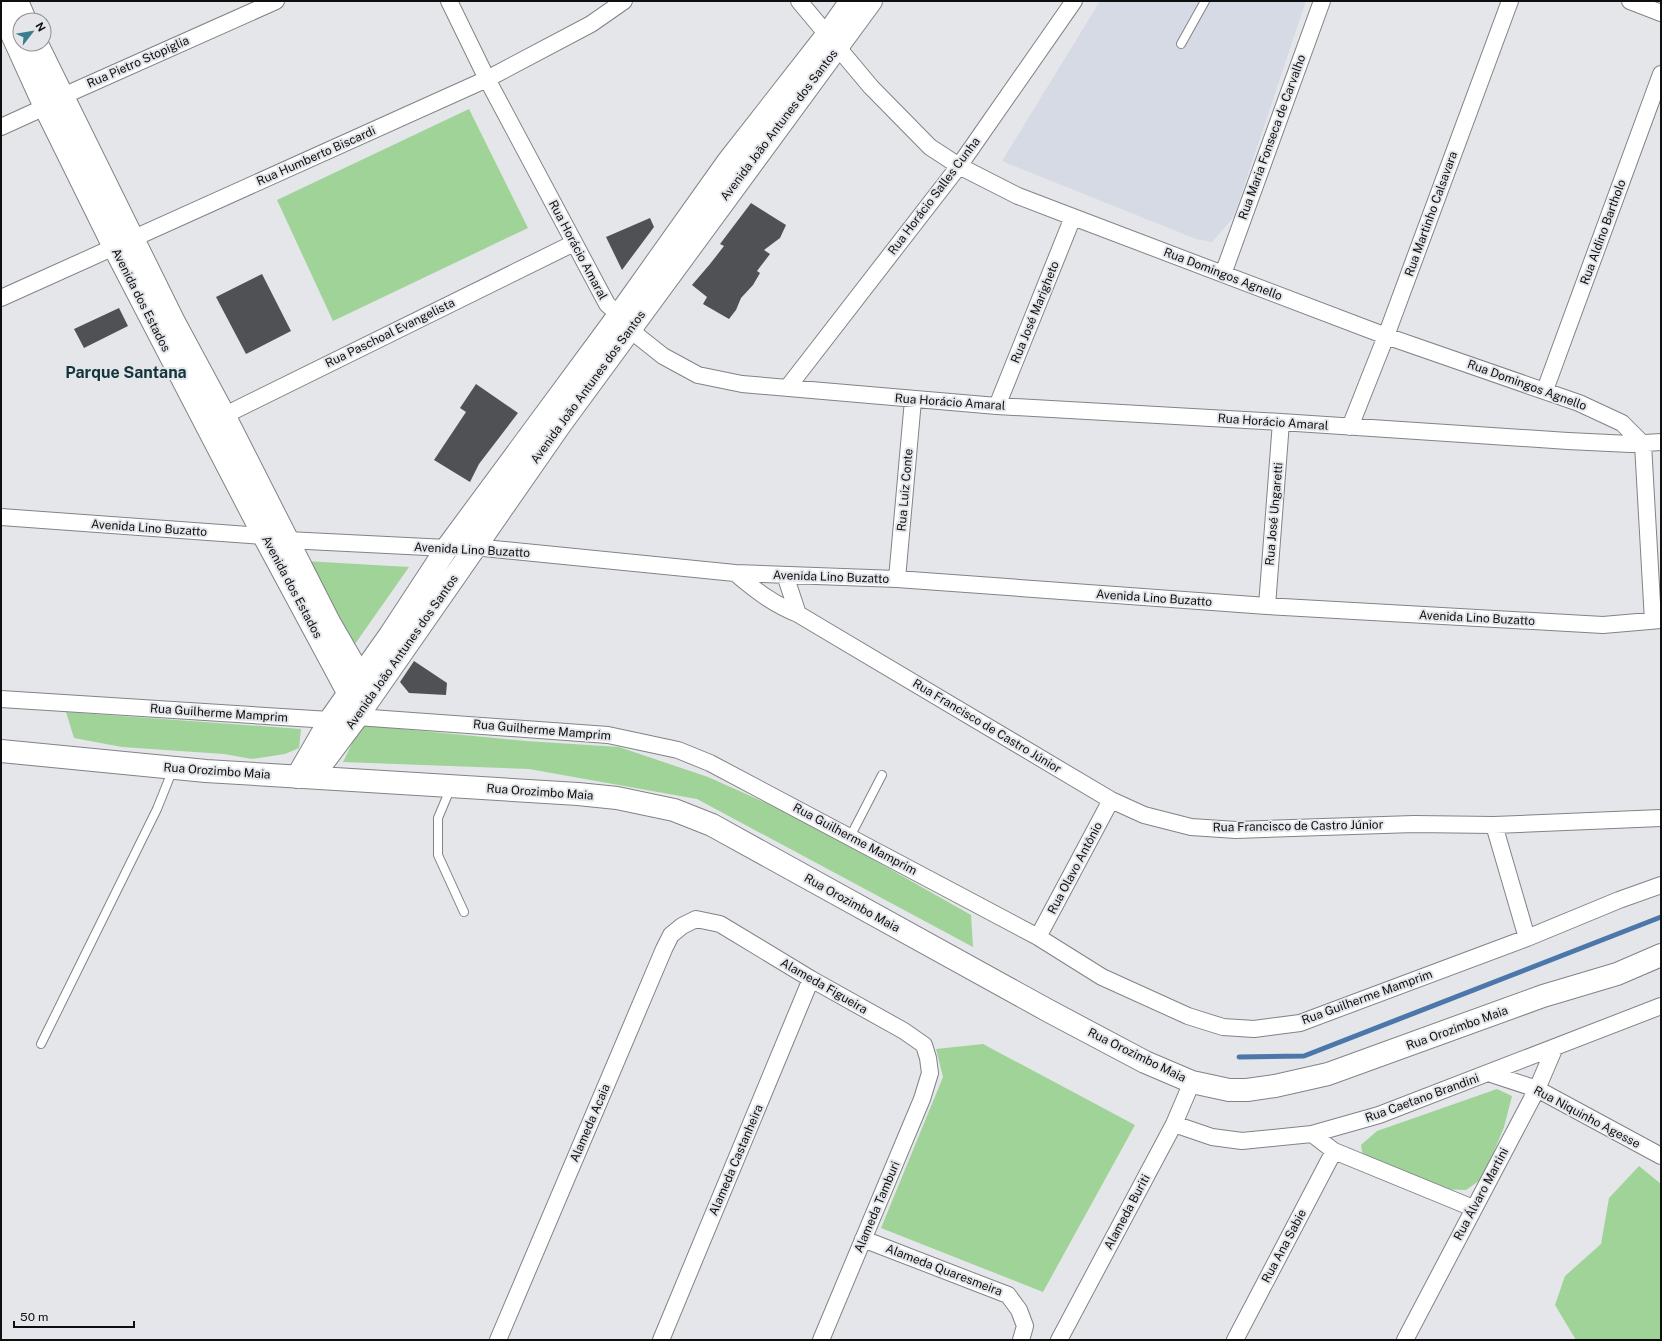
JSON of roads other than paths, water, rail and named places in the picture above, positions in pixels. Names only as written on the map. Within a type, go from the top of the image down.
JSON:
[{"type":"main road","points":[[17,1],[22,12]]},
{"type":"main road","name":"Avenida João Antunes dos Santos","points":[[833,40],[851,1]]},
{"type":"main road","name":"Avenida João Antunes dos Santos","points":[[304,777],[363,708],[474,547],[624,322],[727,162],[833,40],[871,1]]},
{"type":"main road","name":"Avenida dos Estados","points":[[1,10],[134,238],[174,322],[264,536],[355,685]]},
{"type":"main road","name":"Avenida dos Estados","points":[[39,52],[54,101],[114,247],[287,540],[329,622],[363,708]]},
{"type":"main road","name":"Avenida João Antunes dos Santos","points":[[304,777],[330,720],[447,548],[624,322]]},
{"type":"main road","name":"Rua Orozimbo Maia","points":[[1,751],[174,768],[617,798],[642,802],[681,813],[712,826],[1145,1062],[1192,1082],[1229,1090],[1247,1090],[1276,1086],[1328,1074],[1543,996],[1617,974],[1661,955]]},
{"type":"street","name":"Rua Pietro Stopiglia","points":[[1,127],[54,101],[276,1]]},
{"type":"street","name":"Rua Horácio Amaral","points":[[449,1],[487,79],[607,304],[624,322],[663,356],[698,376],[742,384],[788,387],[912,400],[997,406],[1281,422],[1568,441],[1643,444],[1661,442]]},
{"type":"street","name":"Rua Humberto Biscardi","points":[[1,298],[487,79],[591,24],[624,1]]},
{"type":"street","name":"Rua Domingos Agnello","points":[[799,1],[871,87],[930,147],[959,166],[1018,196],[1386,336],[1545,390],[1611,416],[1622,423],[1643,444]]},
{"type":"street","name":"Rua Horácio Salles Cunha","points":[[788,387],[959,166],[1074,1]]},
{"type":"street","name":"Rua Maria Fonseca de Carvalho","points":[[1223,274],[1322,1]]},
{"type":"street","name":"Rua Martinho Calsavara","points":[[1350,427],[1386,336],[1510,1]]},
{"type":"street","points":[[1630,1],[1661,13]]},
{"type":"street","name":"Rua Aldino Bartholo","points":[[1545,390],[1661,74]]},
{"type":"street","name":"Rua José Marigheto","points":[[997,406],[1073,217]]},
{"type":"street","name":"Rua Paschoal Evangelista","points":[[215,419],[574,243]]},
{"type":"street","name":"Rua Luiz Conte","points":[[897,579],[912,400]]},
{"type":"street","name":"Rua José Ungaretti","points":[[1267,606],[1281,422]]},
{"type":"street","points":[[1643,444],[1657,621]]},
{"type":"street","name":"Avenida Lino Buzatto","points":[[1,517],[264,536],[287,540],[447,548],[474,547],[735,573],[897,579],[1267,606],[1603,625],[1657,621]]},
{"type":"street","name":"Rua Francisco de Castro Júnior","points":[[735,573],[764,597],[798,614],[1111,800],[1144,815],[1199,828],[1236,830],[1414,824],[1494,824],[1661,818]]},
{"type":"street","points":[[785,575],[798,614]]},
{"type":"street","name":"Rua Guilherme Mamprim","points":[[1,699],[330,720],[363,708],[608,735],[678,750],[710,763],[1038,937],[1102,977],[1188,1016],[1223,1027],[1254,1029],[1300,1023],[1527,938],[1619,900],[1661,885]]},
{"type":"street","name":"Rua Olavo Antônio","points":[[1038,937],[1111,800]]},
{"type":"street","points":[[1494,824],[1527,938]]},
{"type":"street","name":"Alameda Figueira","points":[[696,919],[720,924],[811,979],[904,1031],[924,1046],[928,1058],[930,1073]]},
{"type":"street","name":"Alameda Acaia","points":[[498,1340],[664,948],[671,935],[682,926],[696,919]]},
{"type":"street","name":"Alameda Castanheira","points":[[661,1340],[811,979]]},
{"type":"street","name":"Rua Caetano Brandini","points":[[1174,1124],[1212,1138],[1242,1141],[1312,1134],[1379,1115],[1661,1006]]},
{"type":"street","name":"Rua Álvaro Martini","points":[[1405,1340],[1473,1208],[1537,1089],[1555,1047]]},
{"type":"street","name":"Alameda Tamburi","points":[[821,1340],[922,1099],[930,1073]]},
{"type":"street","name":"Rua Niquinho Agesse","points":[[1488,1073],[1537,1089],[1661,1156]]},
{"type":"street","name":"Alameda Buriti","points":[[1059,1340],[1174,1124],[1192,1082]]},
{"type":"street","points":[[1312,1134],[1334,1151],[1372,1165],[1473,1208]]},
{"type":"street","name":"Rua Ana Sabie","points":[[1235,1340],[1334,1151]]},
{"type":"street","name":"Alameda Quaresmeira","points":[[863,1239],[1008,1295],[1019,1310],[1025,1326],[1020,1340]]},
{"type":"lane","points":[[1181,44],[1205,1]]},
{"type":"lane","points":[[41,1044],[157,809],[174,768]]},
{"type":"lane","points":[[850,837],[882,775]]},
{"type":"lane","points":[[451,786],[438,818],[438,855],[464,912]]},
{"type":"waterway","points":[[1239,1057],[1304,1056],[1661,917]]},
{"type":"district","name":"Parque Santana","points":[[126,372]]}]
